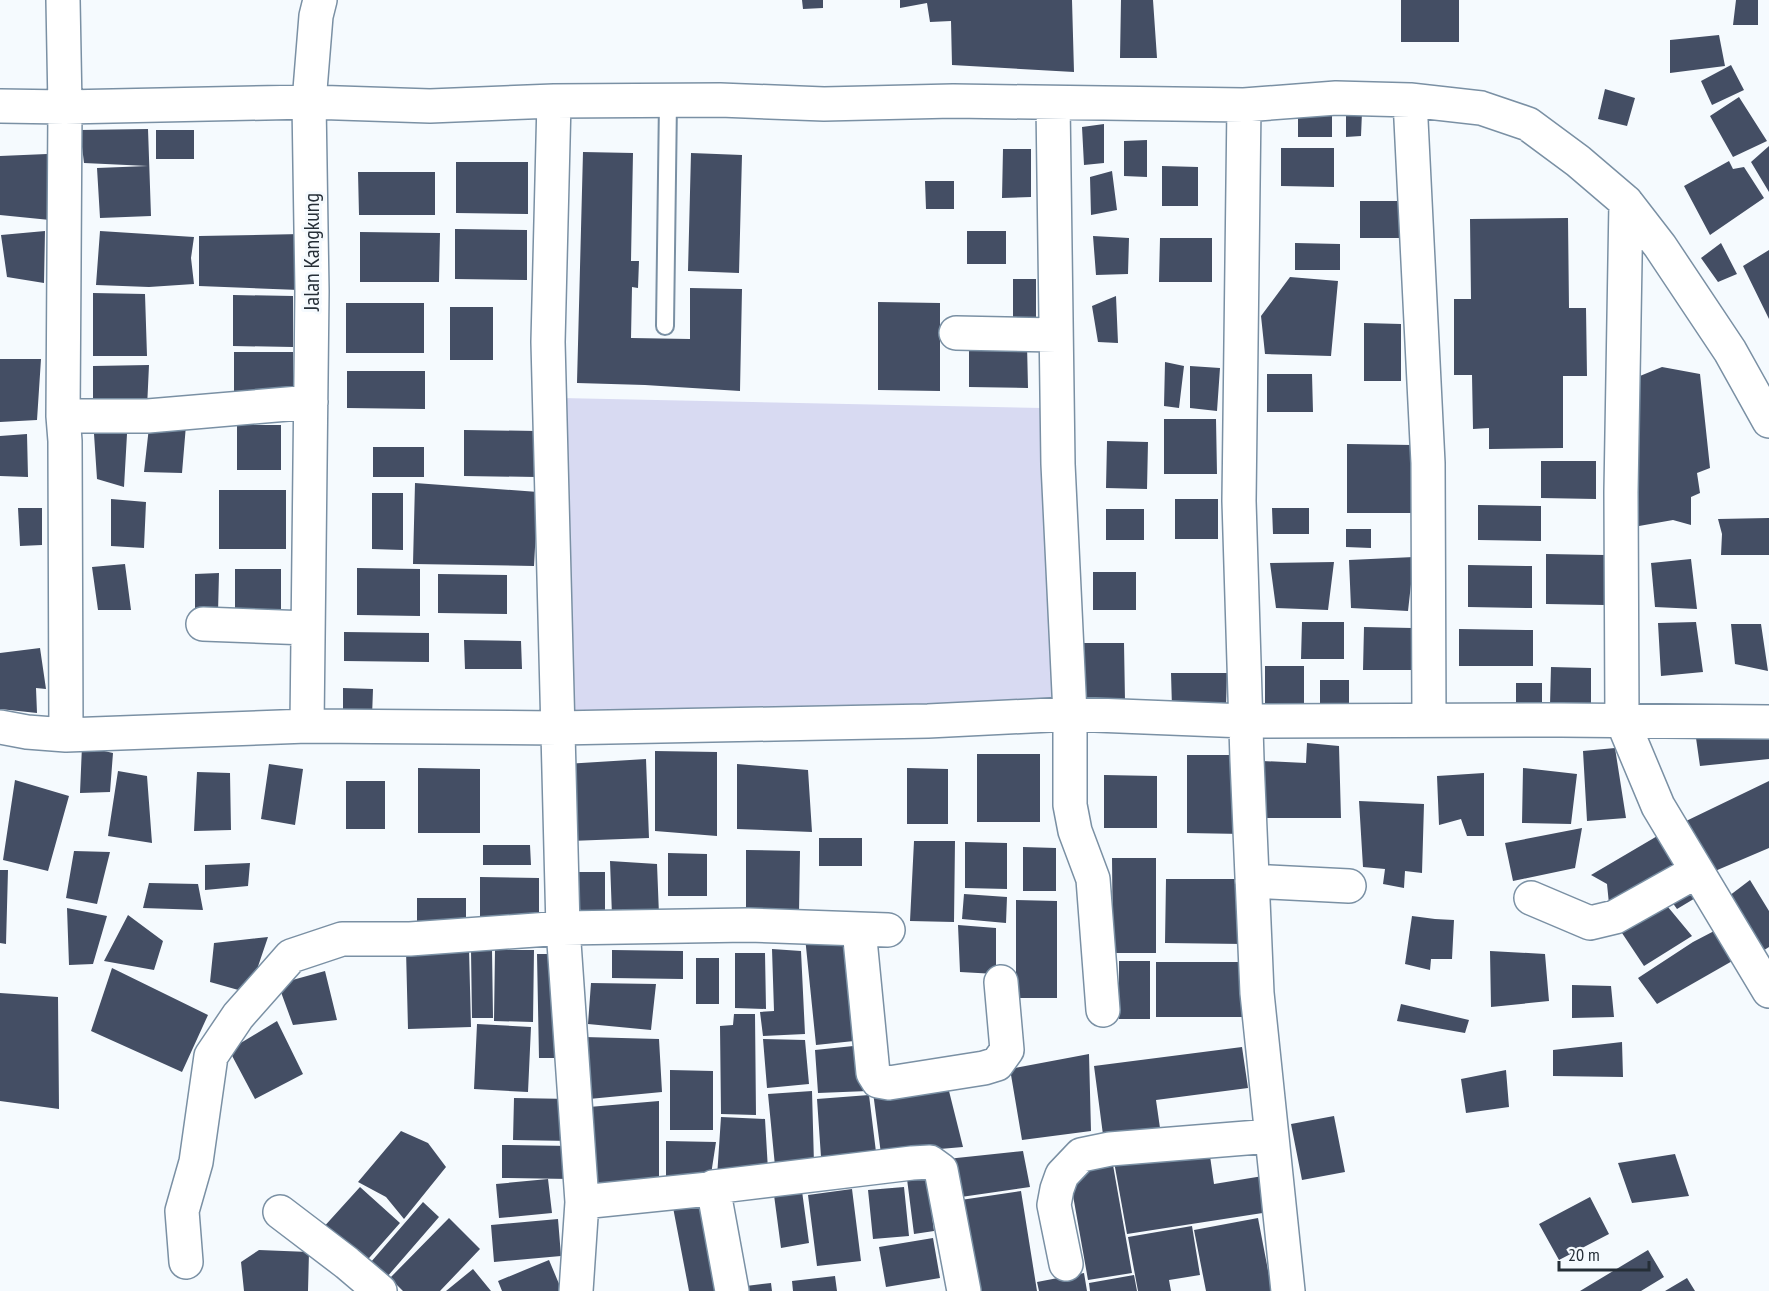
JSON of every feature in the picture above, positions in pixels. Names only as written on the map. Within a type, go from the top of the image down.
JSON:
[{"type":"street","points":[[63,0],[66,735]]},
{"type":"street","name":"Jalan Kangkung","points":[[307,726],[312,291],[309,102],[316,16],[320,0]]},
{"type":"street","points":[[0,105],[309,102],[430,106],[554,101],[720,100],[824,104],[953,101],[1244,105],[1336,98],[1410,100],[1481,108],[1528,123],[1626,202],[1660,246],[1730,351],[1769,421]]},
{"type":"street","points":[[1410,100],[1428,463],[1429,720]]},
{"type":"street","points":[[554,101],[548,342],[563,928],[582,1203],[576,1291]]},
{"type":"street","points":[[1053,103],[1058,464],[1070,714],[1070,806],[1075,831],[1093,879],[1103,1010]]},
{"type":"street","points":[[1244,105],[1239,501],[1245,721],[1257,993],[1288,1291]]},
{"type":"street","points":[[1626,202],[1621,492],[1622,720],[1658,806],[1769,991]]},
{"type":"street","points":[[956,333],[1056,335]]},
{"type":"street","points":[[63,416],[148,416],[311,402]]},
{"type":"street","points":[[203,624],[308,628]]},
{"type":"street","points":[[0,727],[66,735],[307,726],[558,728],[928,721],[1070,714],[1245,721],[1769,722]]},
{"type":"street","points":[[1531,898],[1590,923],[1615,917],[1697,871]]},
{"type":"street","points":[[1252,881],[1349,886]]},
{"type":"street","points":[[186,1262],[182,1211],[196,1162],[211,1056],[238,1016],[291,956],[342,939],[410,939],[563,928],[748,925],[873,930],[873,1073],[878,1081],[889,1083],[984,1068],[996,1064],[1007,1050],[1000,982]]},
{"type":"street","points":[[1066,1264],[1054,1205],[1062,1175],[1082,1155],[1110,1149],[1272,1136]]},
{"type":"street","points":[[582,1203],[709,1190],[713,1187],[930,1162],[941,1170],[964,1291]]},
{"type":"street","points":[[713,1187],[732,1291]]},
{"type":"street","points":[[280,1212],[380,1291]]},
{"type":"lane","points":[[665,326],[668,101]]},
{"type":"shaded area","points":[[561,398],[1042,408],[1060,704],[566,719]]},
{"type":"building","points":[[802,0],[823,0],[823,8],[803,9]]},
{"type":"building","points":[[900,0],[1072,0],[1074,72],[952,65],[951,21],[930,22],[927,3],[900,8]]},
{"type":"building","points":[[1121,0],[1153,0],[1157,58],[1120,58]]},
{"type":"building","points":[[1401,0],[1459,0],[1459,42],[1401,42]]},
{"type":"building","points":[[1736,0],[1758,0],[1758,25],[1733,25]]},
{"type":"building","points":[[1719,35],[1725,66],[1670,73],[1670,40]]},
{"type":"building","points":[[1731,65],[1744,90],[1712,105],[1701,81]]},
{"type":"building","points":[[1605,89],[1635,98],[1627,126],[1598,119]]},
{"type":"building","points":[[1739,97],[1767,141],[1733,157],[1710,116]]},
{"type":"building","points":[[1346,112],[1362,112],[1361,136],[1346,137]]},
{"type":"building","points":[[1298,113],[1332,113],[1332,137],[1298,137]]},
{"type":"building","points":[[1104,124],[1104,163],[1084,165],[1082,127]]},
{"type":"building","points":[[148,129],[151,216],[100,218],[97,168],[148,166],[84,163],[80,130]]},
{"type":"building","points":[[156,130],[194,130],[194,159],[156,159]]},
{"type":"building","points":[[1147,140],[1147,177],[1124,176],[1124,141]]},
{"type":"building","points":[[1769,146],[1769,192],[1751,162]]},
{"type":"building","points":[[1281,148],[1334,148],[1334,187],[1281,186]]},
{"type":"building","points":[[1003,149],[1031,149],[1031,197],[1002,198]]},
{"type":"building","points":[[583,152],[633,153],[631,261],[639,261],[638,288],[632,287],[631,338],[690,339],[690,288],[742,289],[740,391],[577,383]]},
{"type":"building","points":[[691,153],[742,155],[739,273],[688,271]]},
{"type":"building","points":[[47,154],[50,220],[0,215],[0,156]]},
{"type":"building","points":[[1729,161],[1733,169],[1744,167],[1764,198],[1710,235],[1684,186]]},
{"type":"building","points":[[456,162],[528,162],[528,214],[456,213]]},
{"type":"building","points":[[1162,166],[1198,167],[1198,206],[1162,206]]},
{"type":"building","points":[[1112,171],[1117,210],[1091,215],[1090,177]]},
{"type":"building","points":[[358,172],[435,172],[435,215],[359,215]]},
{"type":"building","points":[[925,181],[954,181],[954,209],[926,209]]},
{"type":"building","points":[[1360,201],[1400,201],[1400,238],[1360,238]]},
{"type":"building","points":[[1568,218],[1569,308],[1586,308],[1587,376],[1563,376],[1563,448],[1489,449],[1489,428],[1473,429],[1472,375],[1454,375],[1454,299],[1471,299],[1470,219]]},
{"type":"building","points":[[455,229],[527,230],[527,280],[455,279]]},
{"type":"building","points":[[45,231],[44,283],[7,277],[1,235]]},
{"type":"building","points":[[100,231],[194,237],[191,258],[194,284],[149,287],[96,285]]},
{"type":"building","points":[[967,231],[1006,231],[1006,264],[967,264]]},
{"type":"building","points":[[360,232],[440,233],[439,282],[360,282]]},
{"type":"building","points":[[301,234],[299,290],[199,286],[199,236]]},
{"type":"building","points":[[1093,236],[1129,238],[1128,274],[1096,275]]},
{"type":"building","points":[[1160,238],[1212,238],[1212,282],[1159,282]]},
{"type":"building","points":[[1295,243],[1340,244],[1340,270],[1295,270]]},
{"type":"building","points":[[1721,243],[1737,274],[1718,282],[1701,258]]},
{"type":"building","points":[[1769,250],[1769,319],[1743,266]]},
{"type":"building","points":[[1290,277],[1338,281],[1331,356],[1265,354],[1261,316]]},
{"type":"building","points":[[1013,279],[1036,279],[1036,318],[1013,318]]},
{"type":"building","points":[[93,293],[145,294],[147,356],[93,356]]},
{"type":"building","points":[[233,295],[293,296],[293,347],[233,346]]},
{"type":"building","points":[[1116,296],[1118,343],[1098,342],[1092,306]]},
{"type":"building","points":[[878,302],[940,303],[940,391],[878,390]]},
{"type":"building","points":[[346,303],[424,303],[424,353],[346,353]]},
{"type":"building","points":[[450,307],[493,307],[493,360],[450,360]]},
{"type":"building","points":[[1364,323],[1401,324],[1401,381],[1364,381]]},
{"type":"building","points":[[969,343],[1027,344],[1028,388],[969,387]]},
{"type":"building","points":[[234,352],[293,352],[293,396],[234,396]]},
{"type":"building","points":[[0,359],[41,359],[37,420],[0,422]]},
{"type":"building","points":[[1165,362],[1184,366],[1179,408],[1164,406]]},
{"type":"building","points":[[149,365],[147,408],[93,411],[93,366]]},
{"type":"building","points":[[1190,366],[1220,368],[1217,411],[1190,408]]},
{"type":"building","points":[[1662,367],[1700,374],[1710,468],[1697,473],[1700,493],[1691,497],[1691,525],[1673,520],[1639,526],[1635,378]]},
{"type":"building","points":[[347,371],[425,371],[425,409],[347,408]]},
{"type":"building","points":[[1267,374],[1312,374],[1313,412],[1267,412]]},
{"type":"building","points":[[1164,419],[1216,419],[1217,474],[1164,474]]},
{"type":"building","points":[[186,425],[182,473],[144,472],[149,427]]},
{"type":"building","points":[[237,425],[281,425],[281,470],[237,470]]},
{"type":"building","points":[[464,430],[536,431],[536,477],[464,476]]},
{"type":"building","points":[[27,434],[28,477],[0,476],[0,436]]},
{"type":"building","points":[[94,434],[127,434],[124,487],[97,479]]},
{"type":"building","points":[[1107,441],[1148,442],[1147,489],[1106,488]]},
{"type":"building","points":[[1347,444],[1412,445],[1412,513],[1347,513]]},
{"type":"building","points":[[373,447],[424,447],[424,477],[373,477]]},
{"type":"building","points":[[1541,461],[1596,461],[1596,499],[1541,498]]},
{"type":"building","points":[[415,483],[538,492],[534,566],[413,564]]},
{"type":"building","points":[[219,490],[286,490],[286,549],[219,549]]},
{"type":"building","points":[[372,493],[403,493],[403,550],[372,549]]},
{"type":"building","points":[[111,499],[146,502],[144,548],[111,546]]},
{"type":"building","points":[[1175,499],[1218,499],[1218,539],[1175,539]]},
{"type":"building","points":[[1478,505],[1541,506],[1541,541],[1478,540]]},
{"type":"building","points":[[18,508],[42,508],[42,545],[20,546]]},
{"type":"building","points":[[1272,508],[1309,508],[1309,534],[1273,534]]},
{"type":"building","points":[[1106,509],[1144,509],[1144,540],[1106,540]]},
{"type":"building","points":[[1769,518],[1769,555],[1721,555],[1722,534],[1718,519]]},
{"type":"building","points":[[1346,529],[1371,529],[1371,548],[1346,547]]},
{"type":"building","points":[[1546,554],[1605,555],[1605,605],[1546,604]]},
{"type":"building","points":[[1414,557],[1408,611],[1351,608],[1349,560]]},
{"type":"building","points":[[1691,559],[1697,609],[1655,607],[1651,563]]},
{"type":"building","points":[[1334,562],[1328,610],[1276,608],[1270,563]]},
{"type":"building","points":[[125,564],[131,610],[98,610],[92,567]]},
{"type":"building","points":[[1468,565],[1532,566],[1532,608],[1468,607]]},
{"type":"building","points":[[357,568],[420,569],[420,616],[357,615]]},
{"type":"building","points":[[235,569],[281,569],[281,619],[235,619]]},
{"type":"building","points":[[1093,572],[1136,572],[1136,610],[1093,610]]},
{"type":"building","points":[[219,573],[218,613],[195,613],[195,574]]},
{"type":"building","points":[[438,574],[507,575],[507,614],[438,613]]},
{"type":"building","points":[[1302,622],[1344,622],[1344,659],[1301,659]]},
{"type":"building","points":[[1696,622],[1703,672],[1661,676],[1658,623]]},
{"type":"building","points":[[1731,624],[1761,624],[1768,671],[1735,664]]},
{"type":"building","points":[[1364,627],[1412,628],[1412,670],[1363,670]]},
{"type":"building","points":[[1459,629],[1533,630],[1533,666],[1459,666]]},
{"type":"building","points":[[344,632],[429,633],[429,662],[344,661]]},
{"type":"building","points":[[464,640],[521,641],[522,669],[465,669]]},
{"type":"building","points":[[1082,643],[1124,643],[1125,701],[1082,700]]},
{"type":"building","points":[[40,648],[46,689],[36,688],[37,713],[0,709],[0,653]]},
{"type":"building","points":[[1265,666],[1304,666],[1304,705],[1265,705]]},
{"type":"building","points":[[1551,667],[1591,668],[1591,705],[1550,705]]},
{"type":"building","points":[[1171,673],[1227,673],[1226,708],[1172,708]]},
{"type":"building","points":[[1320,680],[1349,680],[1349,708],[1320,708]]},
{"type":"building","points":[[1516,683],[1542,683],[1542,704],[1516,704]]},
{"type":"building","points":[[343,688],[373,689],[372,717],[343,716]]},
{"type":"building","points":[[1769,730],[1769,759],[1700,766],[1695,731]]},
{"type":"building","points":[[1307,743],[1339,746],[1341,818],[1267,818],[1262,761],[1306,763]]},
{"type":"building","points":[[82,746],[113,753],[110,792],[80,793]]},
{"type":"building","points":[[1615,748],[1626,818],[1587,821],[1583,751]]},
{"type":"building","points":[[655,751],[717,752],[717,836],[655,831]]},
{"type":"building","points":[[977,754],[1040,754],[1040,822],[977,822]]},
{"type":"building","points":[[1187,755],[1243,755],[1243,834],[1187,833]]},
{"type":"building","points":[[646,759],[649,838],[570,841],[565,764]]},
{"type":"building","points":[[269,764],[303,769],[295,825],[261,819]]},
{"type":"building","points":[[737,764],[808,770],[812,832],[737,829]]},
{"type":"building","points":[[418,768],[480,769],[480,833],[418,833]]},
{"type":"building","points":[[907,768],[948,769],[948,824],[907,824]]},
{"type":"building","points":[[1523,768],[1577,774],[1571,824],[1522,823]]},
{"type":"building","points":[[118,771],[147,776],[152,843],[108,836]]},
{"type":"building","points":[[197,772],[230,773],[231,830],[194,831]]},
{"type":"building","points":[[1484,773],[1484,836],[1467,836],[1461,819],[1439,825],[1437,776]]},
{"type":"building","points":[[1104,775],[1157,776],[1157,828],[1104,828]]},
{"type":"building","points":[[15,780],[69,796],[48,871],[3,860]]},
{"type":"building","points":[[346,781],[385,781],[385,829],[346,829]]},
{"type":"building","points":[[1769,781],[1769,848],[1708,874],[1699,842],[1684,822]]},
{"type":"building","points":[[1359,801],[1424,804],[1422,873],[1405,871],[1404,888],[1383,884],[1385,869],[1363,867]]},
{"type":"building","points":[[1582,828],[1575,868],[1513,881],[1505,843]]},
{"type":"building","points":[[1659,835],[1678,872],[1609,904],[1607,884],[1591,875]]},
{"type":"building","points":[[819,838],[862,838],[862,866],[819,866]]},
{"type":"building","points":[[914,841],[955,841],[954,922],[910,921]]},
{"type":"building","points":[[965,842],[1007,843],[1007,889],[965,888]]},
{"type":"building","points":[[483,845],[530,845],[531,865],[483,865]]},
{"type":"building","points":[[1023,847],[1056,848],[1056,891],[1023,891]]},
{"type":"building","points":[[746,850],[800,851],[799,913],[746,912]]},
{"type":"building","points":[[74,851],[110,852],[97,904],[66,898]]},
{"type":"building","points":[[668,853],[707,854],[707,896],[668,896]]},
{"type":"building","points":[[1112,858],[1156,858],[1156,953],[1113,953]]},
{"type":"building","points":[[610,861],[657,864],[659,915],[612,916]]},
{"type":"building","points":[[250,863],[248,886],[205,890],[205,865]]},
{"type":"building","points":[[0,870],[8,870],[6,944],[0,943]]},
{"type":"building","points":[[575,872],[605,872],[605,910],[575,910]]},
{"type":"building","points":[[480,877],[539,878],[539,920],[480,920]]},
{"type":"building","points":[[1166,879],[1244,879],[1244,944],[1165,943]]},
{"type":"building","points":[[1750,880],[1769,911],[1769,947],[1758,954],[1725,899]]},
{"type":"building","points":[[149,883],[198,884],[203,910],[143,908]]},
{"type":"building","points":[[1688,883],[1697,897],[1677,909],[1667,895]]},
{"type":"building","points":[[964,894],[1007,897],[1006,923],[962,919]]},
{"type":"building","points":[[417,898],[466,898],[466,924],[417,924]]},
{"type":"building","points":[[1016,900],[1057,901],[1057,998],[1016,998]]},
{"type":"building","points":[[1668,907],[1692,936],[1644,966],[1622,933]]},
{"type":"building","points":[[67,908],[107,916],[93,964],[69,965]]},
{"type":"building","points":[[128,915],[163,941],[154,970],[104,961]]},
{"type":"building","points":[[1412,916],[1454,920],[1452,959],[1431,959],[1430,970],[1405,964]]},
{"type":"building","points":[[958,925],[996,928],[996,974],[960,972]]},
{"type":"building","points":[[1716,930],[1734,960],[1657,1004],[1638,978],[1693,942]]},
{"type":"building","points":[[268,937],[249,993],[210,982],[214,943]]},
{"type":"building","points":[[805,937],[849,937],[854,1041],[816,1045]]},
{"type":"building","points":[[469,949],[471,1027],[408,1029],[406,950]]},
{"type":"building","points":[[772,949],[801,951],[805,1034],[763,1036],[760,1012],[774,1011]]},
{"type":"building","points":[[471,950],[492,950],[493,1018],[472,1018]]},
{"type":"building","points":[[495,950],[534,950],[533,1022],[494,1021]]},
{"type":"building","points":[[612,950],[683,951],[683,979],[612,978]]},
{"type":"building","points":[[1490,951],[1545,954],[1549,1001],[1491,1007]]},
{"type":"building","points":[[735,953],[765,953],[766,1009],[735,1008]]},
{"type":"building","points":[[537,954],[561,954],[562,1058],[539,1058]]},
{"type":"building","points":[[696,958],[719,958],[719,1004],[696,1004]]},
{"type":"building","points":[[1119,961],[1150,961],[1150,1019],[1119,1019]]},
{"type":"building","points":[[1156,962],[1244,962],[1244,1017],[1156,1017]]},
{"type":"building","points":[[112,968],[208,1015],[182,1072],[91,1031]]},
{"type":"building","points":[[325,971],[337,1020],[293,1025],[278,984]]},
{"type":"building","points":[[591,983],[656,984],[651,1030],[588,1024]]},
{"type":"building","points":[[1572,985],[1611,986],[1614,1017],[1572,1018]]},
{"type":"building","points":[[0,993],[58,997],[59,1109],[0,1101]]},
{"type":"building","points":[[1401,1004],[1469,1020],[1465,1033],[1397,1021]]},
{"type":"building","points":[[734,1014],[755,1014],[756,1115],[721,1114],[720,1026],[733,1025]]},
{"type":"building","points":[[277,1021],[303,1074],[255,1099],[229,1050]]},
{"type":"building","points":[[477,1024],[531,1027],[528,1092],[474,1089]]},
{"type":"building","points":[[584,1037],[659,1039],[662,1092],[589,1099]]},
{"type":"building","points":[[763,1039],[805,1040],[809,1084],[767,1088]]},
{"type":"building","points":[[1622,1042],[1623,1077],[1553,1076],[1553,1050]]},
{"type":"building","points":[[863,1045],[868,1091],[818,1093],[815,1050]]},
{"type":"building","points":[[1242,1047],[1248,1088],[1156,1100],[1162,1142],[1105,1150],[1094,1066]]},
{"type":"building","points":[[1089,1054],[1091,1131],[1022,1140],[1010,1069]]},
{"type":"building","points":[[670,1070],[713,1071],[713,1130],[670,1130]]},
{"type":"building","points":[[1506,1070],[1509,1107],[1466,1113],[1461,1079]]},
{"type":"building","points":[[948,1087],[963,1147],[881,1154],[873,1092]]},
{"type":"building","points":[[812,1091],[814,1164],[775,1166],[768,1094]]},
{"type":"building","points":[[869,1095],[876,1152],[821,1157],[817,1099]]},
{"type":"building","points":[[514,1098],[571,1099],[571,1141],[513,1140]]},
{"type":"building","points":[[659,1101],[659,1183],[596,1183],[589,1107]]},
{"type":"building","points":[[1334,1116],[1345,1172],[1302,1180],[1291,1124]]},
{"type":"building","points":[[721,1117],[765,1119],[768,1170],[717,1177]]},
{"type":"building","points":[[401,1131],[428,1143],[446,1167],[404,1219],[386,1197],[358,1182]]},
{"type":"building","points":[[666,1141],[716,1142],[710,1181],[666,1181]]},
{"type":"building","points":[[1208,1142],[1214,1184],[1263,1176],[1269,1212],[1127,1234],[1113,1156]]},
{"type":"building","points":[[502,1145],[571,1146],[570,1179],[502,1178]]},
{"type":"building","points":[[1023,1151],[1030,1187],[954,1198],[947,1159]]},
{"type":"building","points":[[1675,1154],[1689,1196],[1632,1203],[1618,1163]]},
{"type":"building","points":[[1113,1165],[1132,1273],[1088,1280],[1069,1173]]},
{"type":"building","points":[[927,1177],[934,1231],[914,1234],[907,1179]]},
{"type":"building","points":[[548,1179],[552,1213],[499,1218],[496,1184]]},
{"type":"building","points":[[360,1187],[400,1223],[362,1266],[321,1230]]},
{"type":"building","points":[[904,1187],[909,1236],[873,1239],[868,1190]]},
{"type":"building","points":[[709,1189],[728,1291],[689,1291],[671,1197]]},
{"type":"building","points":[[852,1189],[861,1261],[817,1266],[808,1195]]},
{"type":"building","points":[[802,1191],[809,1243],[781,1248],[774,1195]]},
{"type":"building","points":[[1021,1191],[1037,1291],[968,1291],[954,1201]]},
{"type":"building","points":[[1590,1197],[1609,1234],[1559,1260],[1539,1224]]},
{"type":"building","points":[[423,1202],[439,1217],[380,1285],[364,1270]]},
{"type":"building","points":[[449,1218],[480,1249],[440,1291],[403,1291],[390,1278]]},
{"type":"building","points":[[1258,1218],[1272,1291],[1206,1291],[1194,1230]]},
{"type":"building","points":[[558,1219],[561,1256],[494,1262],[491,1225]]},
{"type":"building","points":[[1192,1226],[1200,1275],[1169,1280],[1171,1291],[1138,1291],[1128,1237]]},
{"type":"building","points":[[933,1238],[940,1278],[886,1287],[879,1247]]},
{"type":"building","points":[[259,1250],[309,1252],[308,1291],[244,1291],[241,1262]]},
{"type":"building","points":[[1648,1250],[1664,1277],[1641,1291],[1580,1291]]},
{"type":"building","points":[[549,1260],[562,1291],[502,1291],[498,1281]]},
{"type":"building","points":[[473,1269],[491,1291],[446,1291]]},
{"type":"building","points":[[1084,1273],[1087,1291],[1039,1291],[1037,1282]]},
{"type":"building","points":[[1134,1275],[1137,1291],[1090,1291],[1089,1283]]},
{"type":"building","points":[[835,1276],[837,1291],[793,1291],[792,1281]]},
{"type":"building","points":[[1687,1278],[1695,1291],[1665,1291]]},
{"type":"building","points":[[771,1283],[772,1291],[747,1291],[746,1286]]}]
